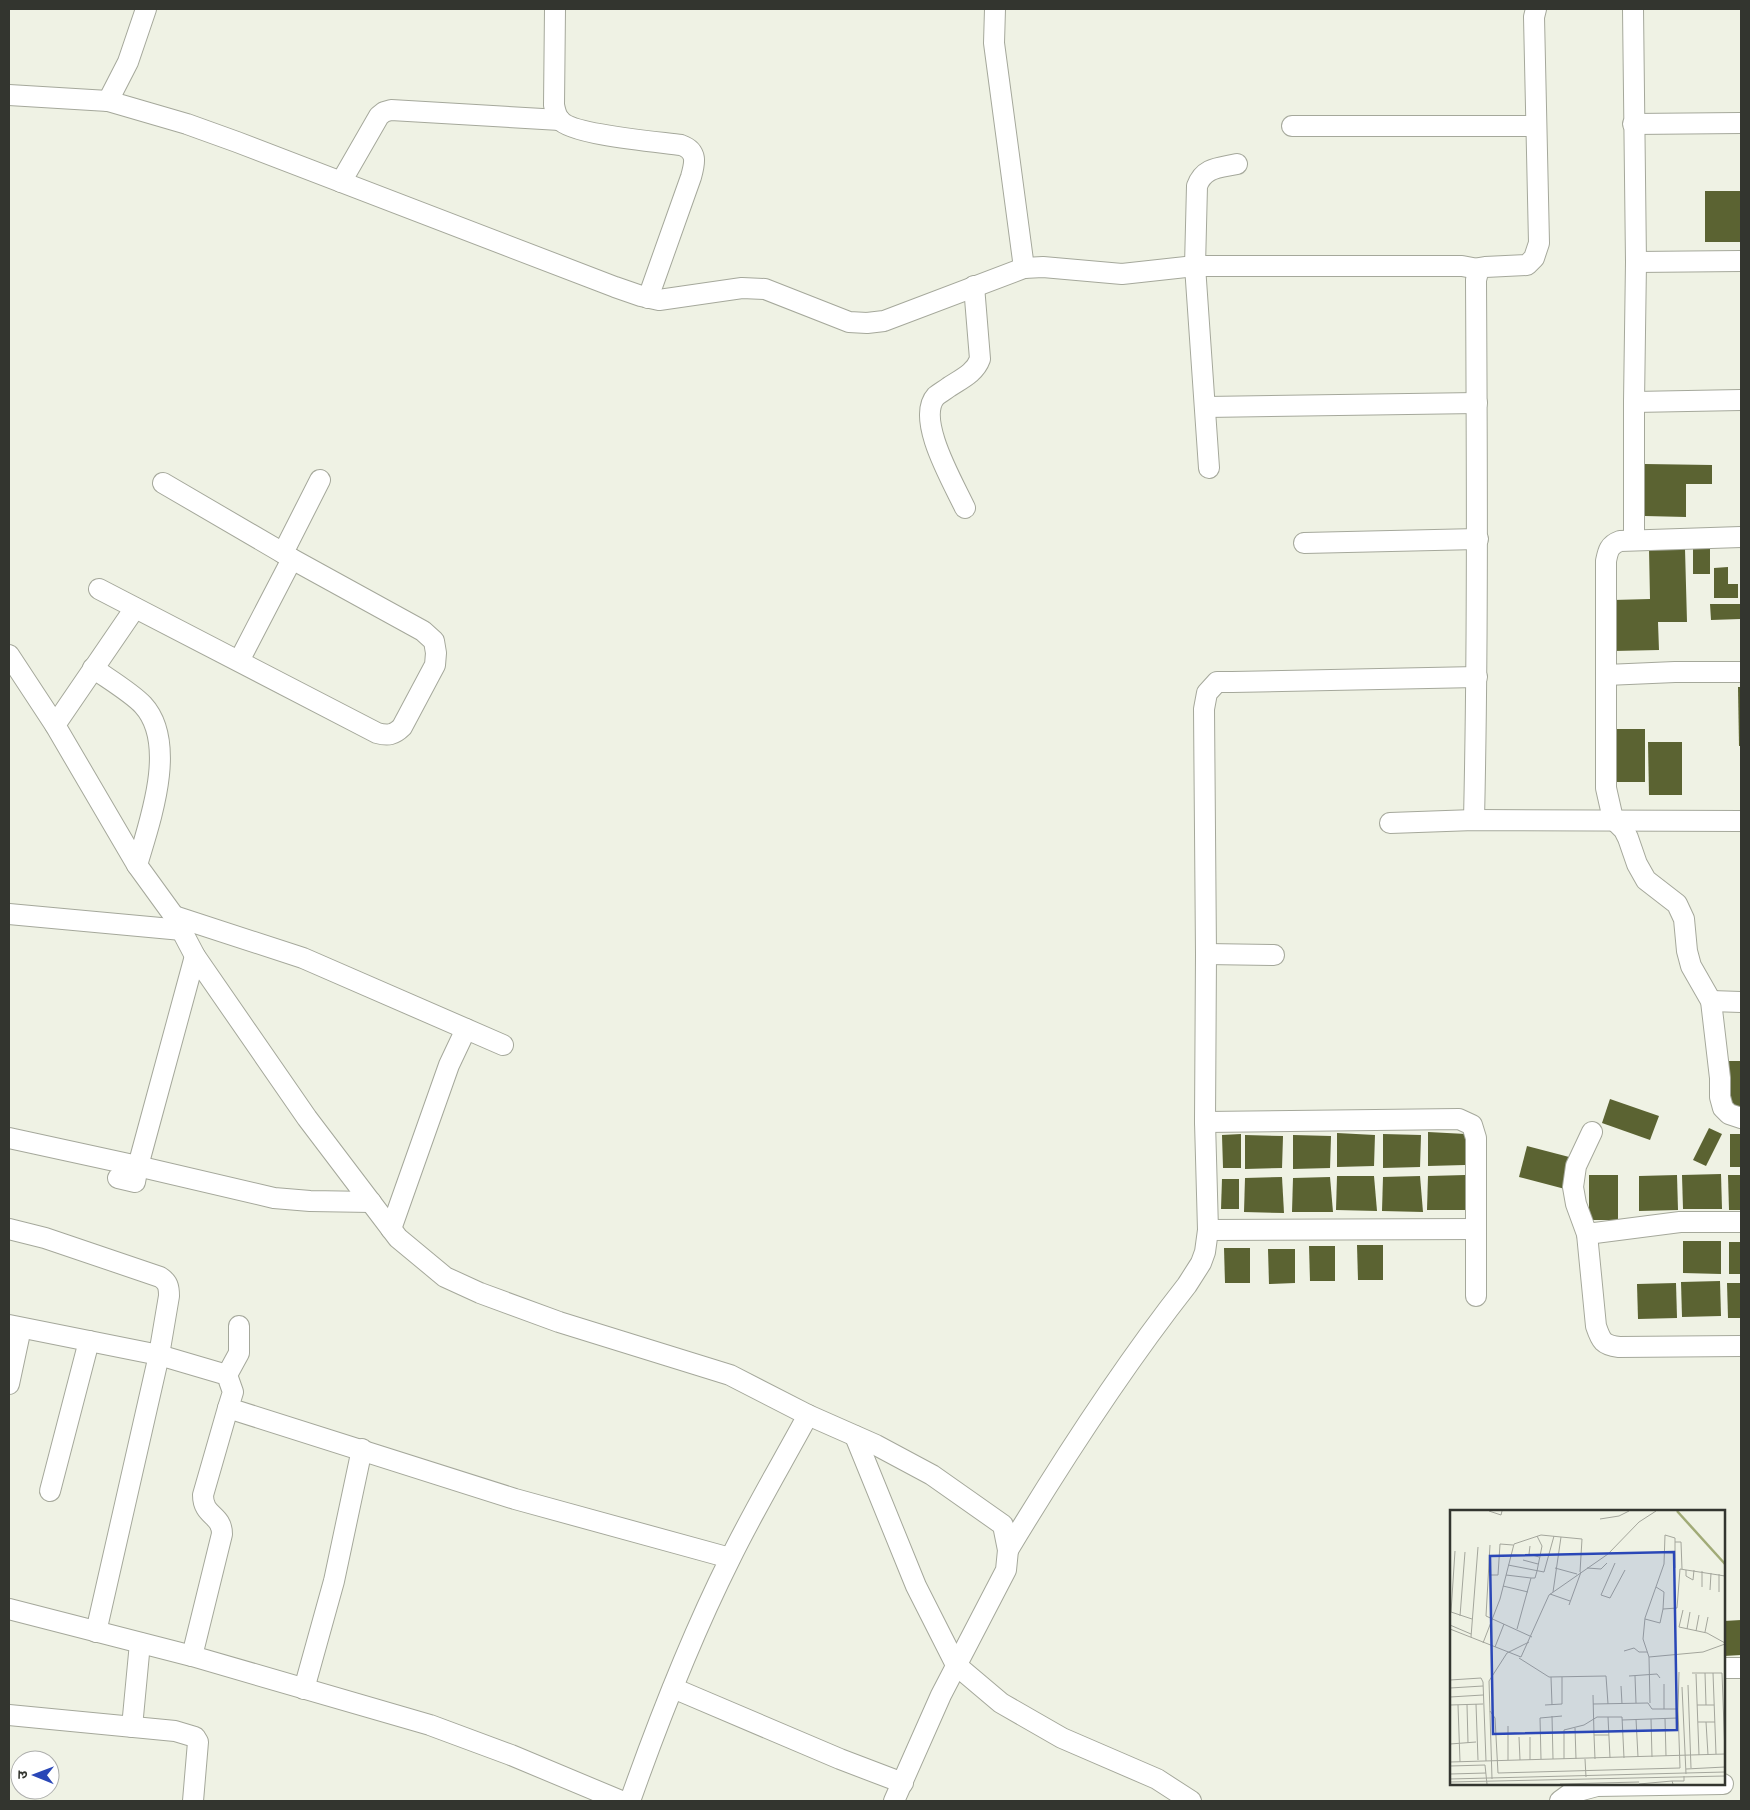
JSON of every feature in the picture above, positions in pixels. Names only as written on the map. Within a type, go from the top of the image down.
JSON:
[{"type":"street","points":[[108,101],[128,62],[146,9]]},
{"type":"street","points":[[555,9],[554,106],[560,120]]},
{"type":"street","points":[[994,9],[994,43],[1024,268]]},
{"type":"street","points":[[9,95],[108,101],[186,124],[648,298],[659,300],[742,288],[765,289],[849,322],[867,323],[884,321],[1024,268],[1043,267],[1122,274],[1194,266],[1452,266],[1478,269],[1484,267],[1527,266],[1534,258],[1539,243],[1534,17],[1536,9]]},
{"type":"street","points":[[1632,9],[1636,262],[1634,540]]},
{"type":"street","points":[[341,182],[379,116],[391,110],[560,120],[571,127],[626,139],[688,147],[694,154],[691,177],[648,298]]},
{"type":"street","points":[[1634,124],[1741,123]]},
{"type":"street","points":[[1292,126],[1536,126]]},
{"type":"street","points":[[1209,468],[1206,407],[1194,266],[1196,186],[1200,176],[1211,170],[1237,164]]},
{"type":"street","points":[[1636,262],[1741,261]]},
{"type":"street","points":[[1474,820],[1477,677],[1476,280],[1478,269]]},
{"type":"street","points":[[965,508],[936,445],[930,426],[930,411],[936,397],[977,368],[980,359],[974,286]]},
{"type":"street","points":[[1634,402],[1741,400]]},
{"type":"street","points":[[1206,407],[1477,403]]},
{"type":"street","points":[[239,661],[288,556],[320,480]]},
{"type":"street","points":[[99,589],[377,733],[394,734],[402,727],[435,665],[434,641],[423,631],[162,484]]},
{"type":"street","points":[[1741,537],[1620,541],[1613,544],[1608,550],[1606,561],[1606,788],[1613,820],[1624,830],[1637,864],[1646,880],[1677,904],[1684,918],[1687,950],[1691,966],[1711,1002],[1720,1078],[1720,1097],[1723,1108],[1729,1114],[1741,1118]]},
{"type":"street","points":[[1304,543],[1478,539]]},
{"type":"street","points":[[55,725],[135,608]]},
{"type":"street","points":[[9,655],[55,725],[137,865],[178,923],[195,956],[307,1118],[398,1238],[445,1277],[480,1293],[559,1322],[730,1375],[932,1475],[1003,1525],[1008,1550],[1006,1570],[956,1665],[894,1801]]},
{"type":"street","points":[[93,668],[142,704],[155,722],[159,746],[159,776],[151,819],[137,865]]},
{"type":"street","points":[[1606,675],[1741,672]]},
{"type":"street","points":[[1008,1550],[1046,1487],[1092,1417],[1201,1263],[1206,1252],[1208,1230],[1205,1122],[1204,709],[1208,693],[1217,682],[1477,677]]},
{"type":"street","points":[[1390,823],[1474,820],[1741,821]]},
{"type":"street","points":[[9,914],[178,923],[304,958],[503,1045]]},
{"type":"street","points":[[1206,954],[1274,955]]},
{"type":"street","points":[[118,1178],[135,1182],[195,956]]},
{"type":"street","points":[[1711,1002],[1741,1002]]},
{"type":"street","points":[[391,1229],[449,1065],[466,1029]]},
{"type":"street","points":[[1205,1122],[1459,1119],[1472,1125],[1476,1138],[1476,1296]]},
{"type":"street","points":[[1592,1132],[1576,1166],[1573,1187],[1576,1204],[1587,1234],[1596,1326],[1600,1339],[1609,1345],[1619,1346],[1741,1346]]},
{"type":"street","points":[[9,1138],[274,1198],[310,1201],[371,1202]]},
{"type":"street","points":[[1587,1234],[1680,1222],[1741,1222]]},
{"type":"street","points":[[9,1229],[46,1238],[160,1277],[166,1281],[169,1287],[159,1355],[96,1632]]},
{"type":"street","points":[[1208,1230],[1476,1229]]},
{"type":"street","points":[[9,1384],[15,1326],[159,1355],[227,1376]]},
{"type":"street","points":[[192,1656],[222,1534],[222,1527],[203,1504],[203,1495],[233,1392],[227,1376],[239,1353],[239,1326]]},
{"type":"street","points":[[50,1491],[90,1341]]},
{"type":"street","points":[[228,1408],[515,1499],[730,1558]]},
{"type":"street","points":[[630,1801],[652,1739],[730,1558],[808,1415]]},
{"type":"street","points":[[855,1436],[916,1586],[956,1665],[1001,1703],[1054,1734],[1157,1779],[1191,1801]]},
{"type":"street","points":[[304,1689],[334,1581],[362,1449]]},
{"type":"street","points":[[9,1609],[192,1656],[430,1725],[511,1755],[621,1801]]},
{"type":"street","points":[[132,1727],[140,1644]]},
{"type":"street","points":[[1725,1668],[1741,1668]]},
{"type":"street","points":[[673,1688],[840,1759],[903,1783]]},
{"type":"street","points":[[9,1715],[175,1731],[195,1737],[198,1742],[193,1801]]},
{"type":"street","points":[[1725,1784],[1741,1784]]},
{"type":"street","points":[[1560,1801],[1571,1793],[1597,1786],[1660,1785]]},
{"type":"building","points":[[1705,191],[1740,191],[1740,242],[1705,242]]},
{"type":"building","points":[[1645,464],[1712,465],[1712,484],[1686,484],[1686,517],[1645,516]]},
{"type":"building","points":[[1693,545],[1710,545],[1710,574],[1693,574]]},
{"type":"building","points":[[1649,549],[1685,549],[1687,622],[1658,622],[1659,650],[1613,651],[1613,600],[1650,599]]},
{"type":"building","points":[[1728,567],[1728,584],[1738,584],[1738,598],[1714,598],[1714,568]]},
{"type":"building","points":[[1710,604],[1741,604],[1741,619],[1711,620]]},
{"type":"building","points":[[1738,687],[1741,687],[1741,746],[1739,746]]},
{"type":"building","points":[[1611,729],[1645,729],[1645,782],[1611,782]]},
{"type":"building","points":[[1648,742],[1682,742],[1682,795],[1649,795]]},
{"type":"building","points":[[1727,1061],[1741,1061],[1741,1106],[1727,1106]]},
{"type":"building","points":[[1610,1099],[1659,1116],[1650,1140],[1602,1123]]},
{"type":"building","points":[[1709,1128],[1722,1134],[1706,1166],[1693,1160]]},
{"type":"building","points":[[1428,1132],[1466,1134],[1465,1165],[1428,1166]]},
{"type":"building","points":[[1337,1133],[1375,1135],[1374,1166],[1337,1167]]},
{"type":"building","points":[[1241,1134],[1241,1168],[1223,1168],[1222,1135]]},
{"type":"building","points":[[1383,1134],[1421,1135],[1420,1167],[1383,1168]]},
{"type":"building","points":[[1730,1134],[1741,1134],[1741,1167],[1730,1167]]},
{"type":"building","points":[[1245,1135],[1283,1136],[1282,1168],[1245,1169]]},
{"type":"building","points":[[1293,1135],[1331,1136],[1330,1168],[1293,1169]]},
{"type":"building","points":[[1527,1146],[1573,1158],[1565,1189],[1519,1177]]},
{"type":"building","points":[[1721,1174],[1722,1209],[1683,1209],[1682,1175]]},
{"type":"building","points":[[1465,1175],[1468,1210],[1427,1210],[1428,1176]]},
{"type":"building","points":[[1589,1175],[1618,1175],[1618,1220],[1589,1220]]},
{"type":"building","points":[[1677,1175],[1678,1210],[1639,1211],[1639,1176]]},
{"type":"building","points":[[1728,1175],[1741,1175],[1741,1210],[1729,1210]]},
{"type":"building","points":[[1337,1176],[1374,1176],[1377,1211],[1336,1210]]},
{"type":"building","points":[[1420,1176],[1423,1212],[1382,1211],[1383,1177]]},
{"type":"building","points":[[1282,1177],[1284,1213],[1244,1212],[1245,1178]]},
{"type":"building","points":[[1330,1177],[1333,1212],[1292,1212],[1293,1178]]},
{"type":"building","points":[[1222,1179],[1239,1179],[1239,1209],[1221,1209]]},
{"type":"building","points":[[1683,1241],[1721,1241],[1721,1274],[1683,1273]]},
{"type":"building","points":[[1729,1242],[1741,1242],[1741,1274],[1729,1274]]},
{"type":"building","points":[[1357,1245],[1383,1245],[1383,1280],[1358,1280]]},
{"type":"building","points":[[1309,1246],[1335,1246],[1335,1281],[1310,1281]]},
{"type":"building","points":[[1224,1248],[1250,1248],[1250,1283],[1225,1283]]},
{"type":"building","points":[[1268,1249],[1295,1249],[1295,1283],[1269,1284]]},
{"type":"building","points":[[1720,1281],[1721,1316],[1682,1317],[1681,1282]]},
{"type":"building","points":[[1676,1283],[1677,1318],[1638,1319],[1637,1284]]},
{"type":"building","points":[[1727,1283],[1741,1283],[1741,1318],[1728,1318]]},
{"type":"building","points":[[1741,1620],[1741,1655],[1725,1656],[1725,1621]]}]
